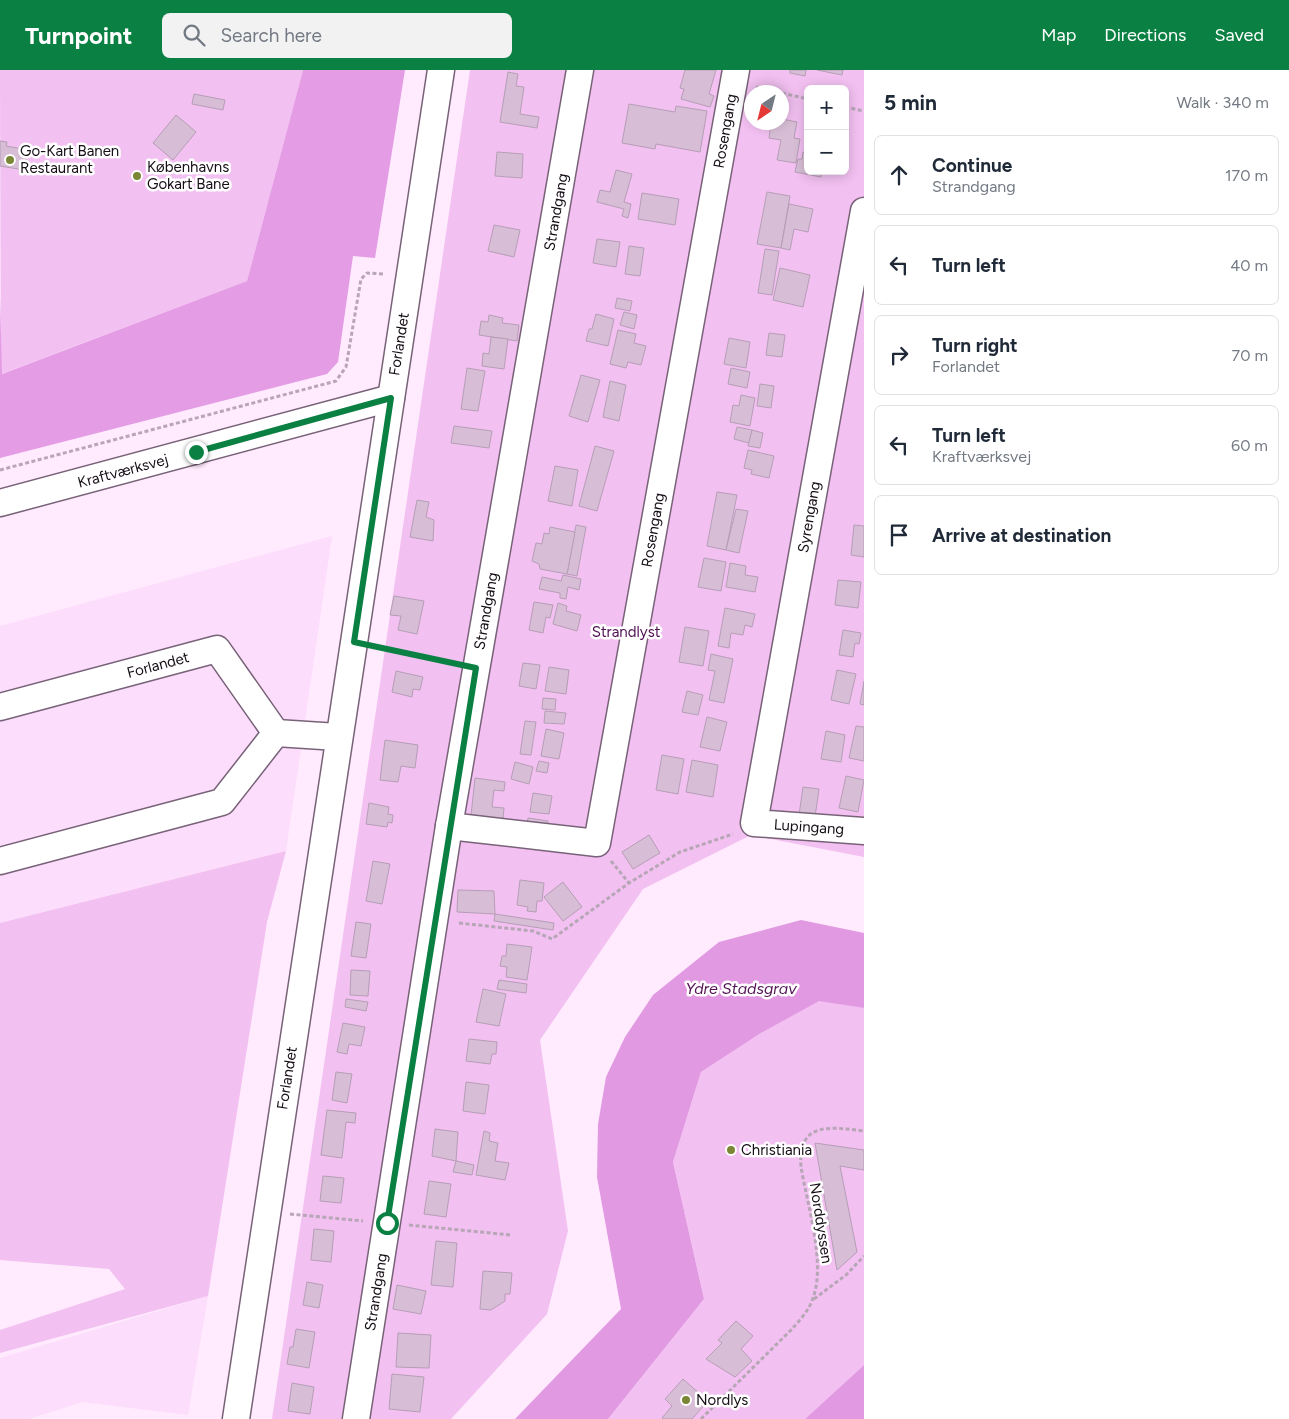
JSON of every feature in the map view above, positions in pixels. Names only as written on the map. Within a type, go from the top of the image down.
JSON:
[{"type":"street","name":"Forlandet","points":[[236,1419],[338,737],[411,276],[441,70]]},
{"type":"street","name":"Strandgang","points":[[356,1419],[449,826],[580,70]]},
{"type":"street","name":"Rosengang","points":[[449,826],[597,843],[736,70]]},
{"type":"street","name":"Syrengang","points":[[754,823],[864,210]]},
{"type":"street","name":"Kraftværksvej","points":[[0,503],[391,398]]},
{"type":"street","name":"Forlandet","points":[[0,707],[217,649],[276,733]]},
{"type":"street","points":[[0,861],[222,802],[276,733],[338,737]]},
{"type":"street","name":"Lupingang","points":[[754,823],[864,831]]},
{"type":"path","points":[[789,95],[804,98]]},
{"type":"path","points":[[849,108],[864,111]]},
{"type":"path","points":[[0,470],[336,381],[346,367],[361,279],[366,273],[411,276]]},
{"type":"path","points":[[354,642],[476,668]]},
{"type":"path","points":[[434,920],[533,931],[552,939],[629,883],[680,852],[741,831],[754,823]]},
{"type":"path","name":"Norddyssen","points":[[701,1419],[791,1330],[804,1316],[813,1299],[817,1281],[816,1255],[800,1167],[803,1144],[808,1135],[826,1128],[864,1131]]},
{"type":"path","points":[[813,1299],[846,1275],[864,1256]]},
{"type":"shaded area","points":[[303,70],[405,70],[375,258],[353,256],[338,362],[327,374],[0,458],[0,298],[2,374],[247,281]]},
{"type":"shaded area","points":[[332,536],[286,851],[0,923],[0,626]]},
{"type":"shaded area","points":[[208,1296],[188,1415],[82,1402],[29,1419],[0,1419],[0,1358]]},
{"type":"green space","name":"Københavns Gokart Bane","points":[[0,70],[303,70],[247,281],[1,374]]},
{"type":"green space","name":"Strandlyst","points":[[470,70],[864,70],[864,857],[751,835],[643,889],[540,1040],[568,1231],[547,1314],[451,1419],[272,1419]]},
{"type":"green space","points":[[286,851],[267,922],[208,1296],[0,1353],[0,1330],[125,1289],[109,1269],[0,1260],[0,923]]},
{"type":"green space","points":[[819,1000],[864,1008],[864,1365],[805,1419],[608,1419],[704,1299],[673,1162],[701,1072],[761,1033]]},
{"type":"water","name":"Ydre Stadsgrav","points":[[801,920],[864,933],[864,1008],[819,1001],[761,1033],[701,1072],[673,1162],[704,1299],[608,1419],[515,1419],[621,1309],[597,1177],[598,1124],[606,1077],[625,1037],[653,995],[719,942]]},
{"type":"water","points":[[864,1365],[864,1419],[805,1419]]},
{"type":"building","points":[[685,70],[716,70],[709,94],[714,96],[710,107],[681,99],[684,89],[680,88]]},
{"type":"building","points":[[790,70],[806,70],[805,76],[790,73]]},
{"type":"building","points":[[817,70],[843,70],[842,75]]},
{"type":"building","points":[[508,72],[518,74],[516,86],[524,87],[520,114],[539,117],[537,128],[500,122]]},
{"type":"building","points":[[194,94],[225,100],[223,110],[192,104]]},
{"type":"building","points":[[629,104],[675,112],[676,106],[707,111],[700,152],[656,144],[655,149],[622,143]]},
{"type":"building","points":[[176,115],[196,132],[173,160],[153,143]]},
{"type":"building","points":[[789,120],[797,122],[794,138],[800,139],[796,163],[777,160],[781,140],[769,138],[770,130],[789,130]]},
{"type":"building","points":[[0,141],[7,142],[6,146],[28,150],[24,170],[0,166]]},
{"type":"building","points":[[497,152],[523,154],[522,178],[495,176]]},
{"type":"building","points":[[804,152],[804,174],[795,172],[798,159],[802,159]]},
{"type":"building","points":[[616,170],[632,174],[624,202],[631,204],[628,218],[622,216],[624,209],[597,202],[600,190],[610,192]]},
{"type":"building","points":[[767,192],[790,196],[781,248],[757,244]]},
{"type":"building","points":[[642,193],[679,199],[675,225],[638,219]]},
{"type":"building","points":[[789,204],[813,209],[808,232],[794,229],[790,250],[781,248]]},
{"type":"building","points":[[494,225],[520,230],[514,257],[488,251]]},
{"type":"building","points":[[597,239],[620,242],[616,267],[593,263]]},
{"type":"building","points":[[629,246],[644,248],[640,276],[625,274]]},
{"type":"building","points":[[765,249],[779,251],[772,295],[758,293]]},
{"type":"building","points":[[780,268],[810,275],[803,307],[773,300]]},
{"type":"building","points":[[617,298],[632,301],[630,311],[615,308]]},
{"type":"building","points":[[624,312],[637,315],[634,329],[620,325]]},
{"type":"building","points":[[596,314],[614,319],[608,346],[586,341]]},
{"type":"building","points":[[489,315],[503,318],[502,323],[519,325],[517,341],[479,335],[481,321],[488,322]]},
{"type":"building","points":[[618,330],[636,334],[634,343],[646,346],[641,365],[628,362],[626,368],[610,364]]},
{"type":"building","points":[[769,333],[785,335],[782,357],[766,355]]},
{"type":"building","points":[[491,337],[508,339],[504,369],[482,366],[483,353],[489,354]]},
{"type":"building","points":[[729,338],[750,342],[746,368],[724,364]]},
{"type":"building","points":[[467,368],[485,371],[478,411],[461,409]]},
{"type":"building","points":[[731,368],[750,372],[747,388],[728,384]]},
{"type":"building","points":[[581,375],[600,380],[588,422],[569,416]]},
{"type":"building","points":[[610,381],[626,385],[619,421],[603,417]]},
{"type":"building","points":[[760,384],[774,386],[771,408],[757,406]]},
{"type":"building","points":[[741,395],[755,398],[750,426],[730,422],[733,405],[739,406]]},
{"type":"building","points":[[454,426],[492,431],[489,448],[451,443]]},
{"type":"building","points":[[737,427],[752,430],[749,443],[734,439]]},
{"type":"building","points":[[752,430],[763,433],[760,448],[748,446]]},
{"type":"building","points":[[595,446],[614,451],[597,511],[579,506]]},
{"type":"building","points":[[748,450],[774,456],[769,478],[751,474],[752,470],[744,468]]},
{"type":"building","points":[[555,466],[578,470],[572,506],[548,501]]},
{"type":"building","points":[[717,492],[737,495],[726,550],[707,546]]},
{"type":"building","points":[[417,500],[429,502],[426,517],[434,520],[433,541],[410,537]]},
{"type":"building","points":[[736,509],[748,511],[739,553],[726,550]]},
{"type":"building","points":[[576,525],[586,527],[577,576],[567,574]]},
{"type":"building","points":[[854,525],[864,526],[864,557],[851,555]]},
{"type":"building","points":[[550,527],[575,532],[567,574],[540,569],[539,564],[532,561],[536,543],[542,544],[544,533],[549,534]]},
{"type":"building","points":[[704,558],[726,562],[721,591],[698,587]]},
{"type":"building","points":[[730,563],[746,566],[745,575],[758,577],[755,592],[726,587]]},
{"type":"building","points":[[563,575],[581,579],[579,590],[568,587],[566,599],[560,598],[560,593],[539,589],[542,577],[561,581]]},
{"type":"building","points":[[838,580],[861,582],[858,608],[835,605]]},
{"type":"building","points":[[394,596],[424,601],[417,634],[398,630],[401,616],[390,615]]},
{"type":"building","points":[[534,602],[553,605],[550,618],[546,617],[543,633],[529,630]]},
{"type":"building","points":[[558,603],[567,606],[566,611],[581,615],[577,631],[553,624]]},
{"type":"building","points":[[725,608],[755,614],[752,627],[745,625],[743,635],[731,633],[729,648],[718,646]]},
{"type":"building","points":[[685,627],[709,631],[703,666],[679,662]]},
{"type":"building","points":[[843,630],[861,633],[859,644],[855,643],[853,657],[839,655]]},
{"type":"building","points":[[711,654],[733,659],[724,703],[709,700],[715,671],[708,670]]},
{"type":"building","points":[[523,663],[540,665],[536,689],[519,686]]},
{"type":"building","points":[[549,667],[569,670],[566,694],[545,691]]},
{"type":"building","points":[[837,670],[856,674],[849,704],[831,700]]},
{"type":"building","points":[[396,671],[423,677],[420,690],[413,689],[412,697],[392,692]]},
{"type":"building","points":[[864,681],[864,705],[860,704]]},
{"type":"building","points":[[687,691],[703,695],[698,715],[682,712]]},
{"type":"building","points":[[543,698],[556,699],[555,710],[542,709]]},
{"type":"building","points":[[545,711],[566,713],[564,724],[544,723]]},
{"type":"building","points":[[707,717],[727,722],[720,751],[700,747]]},
{"type":"building","points":[[525,721],[536,722],[531,755],[520,754]]},
{"type":"building","points":[[856,726],[864,727],[864,761],[849,758]]},
{"type":"building","points":[[546,729],[564,733],[559,759],[541,756]]},
{"type":"building","points":[[826,731],[845,735],[841,762],[821,759]]},
{"type":"building","points":[[385,740],[418,745],[415,768],[401,766],[398,782],[380,780]]},
{"type":"building","points":[[662,755],[684,759],[678,794],[656,790]]},
{"type":"building","points":[[692,760],[718,765],[713,797],[686,792]]},
{"type":"building","points":[[539,761],[549,763],[547,773],[536,771]]},
{"type":"building","points":[[515,762],[533,767],[529,784],[511,779]]},
{"type":"building","points":[[846,776],[864,780],[858,812],[839,808]]},
{"type":"building","points":[[475,778],[505,782],[504,791],[494,790],[492,807],[504,808],[502,829],[470,825]]},
{"type":"building","points":[[803,787],[819,789],[815,817],[799,815]]},
{"type":"building","points":[[533,793],[552,796],[549,814],[530,812]]},
{"type":"building","points":[[369,803],[389,807],[388,814],[393,815],[392,823],[388,822],[387,827],[366,824]]},
{"type":"building","points":[[528,818],[548,821],[546,831],[526,828]]},
{"type":"building","points":[[649,835],[660,853],[633,869],[622,852]]},
{"type":"building","points":[[373,861],[390,864],[382,904],[366,901]]},
{"type":"building","points":[[520,880],[544,883],[542,901],[537,901],[536,912],[527,911],[528,907],[517,905]]},
{"type":"building","points":[[563,882],[582,907],[563,921],[544,897]]},
{"type":"building","points":[[458,890],[494,891],[495,914],[457,912]]},
{"type":"building","points":[[495,914],[554,923],[553,930],[494,921]]},
{"type":"building","points":[[356,922],[371,924],[366,958],[351,956]]},
{"type":"building","points":[[507,944],[532,947],[527,980],[506,977],[507,967],[500,966],[502,956],[506,956]]},
{"type":"building","points":[[351,970],[370,971],[368,996],[350,995]]},
{"type":"building","points":[[499,980],[527,984],[526,993],[497,989]]},
{"type":"building","points":[[483,989],[506,994],[499,1026],[476,1022]]},
{"type":"building","points":[[346,999],[368,1002],[366,1011],[345,1007]]},
{"type":"building","points":[[343,1023],[365,1027],[361,1046],[349,1044],[347,1054],[337,1052]]},
{"type":"building","points":[[469,1039],[497,1042],[496,1054],[492,1054],[490,1064],[466,1061]]},
{"type":"building","points":[[336,1072],[352,1074],[347,1103],[332,1100]]},
{"type":"building","points":[[466,1082],[489,1085],[485,1114],[463,1111]]},
{"type":"building","points":[[327,1110],[356,1113],[355,1123],[346,1122],[342,1158],[321,1155]]},
{"type":"building","points":[[435,1129],[458,1132],[456,1161],[432,1156]]},
{"type":"building","points":[[484,1131],[490,1133],[489,1141],[498,1143],[495,1161],[509,1163],[505,1180],[476,1175]]},
{"type":"building","points":[[815,1143],[864,1150],[864,1170],[840,1166],[857,1252],[837,1270]]},
{"type":"building","points":[[456,1161],[474,1165],[472,1175],[453,1172]]},
{"type":"building","points":[[323,1176],[344,1178],[341,1203],[320,1201]]},
{"type":"building","points":[[429,1181],[451,1184],[446,1217],[424,1214]]},
{"type":"building","points":[[314,1229],[334,1231],[331,1262],[311,1260]]},
{"type":"building","points":[[436,1241],[457,1243],[453,1287],[431,1285]]},
{"type":"building","points":[[483,1271],[512,1273],[510,1294],[505,1294],[505,1301],[491,1310],[480,1309]]},
{"type":"building","points":[[307,1282],[323,1285],[319,1308],[303,1305]]},
{"type":"building","points":[[397,1285],[426,1291],[421,1314],[393,1309]]},
{"type":"building","points":[[736,1321],[753,1336],[741,1349],[752,1361],[735,1377],[706,1359],[722,1343],[718,1340]]},
{"type":"building","points":[[296,1329],[315,1332],[309,1368],[287,1364],[290,1347],[293,1347]]},
{"type":"building","points":[[398,1333],[431,1335],[429,1368],[396,1367]]},
{"type":"building","points":[[392,1374],[424,1377],[420,1412],[389,1409]]},
{"type":"building","name":"Nordlys","points":[[683,1379],[708,1401],[692,1419],[663,1419],[672,1406],[665,1399]]},
{"type":"building","points":[[292,1383],[314,1387],[310,1414],[288,1411]]},
{"type":"place","name":"Go-Kart Banen Restaurant","points":[[10,160]]},
{"type":"place","name":"Københavns Gokart Bane","points":[[137,176]]},
{"type":"place","name":"Christiania","points":[[731,1150]]},
{"type":"place","name":"Nordlys","points":[[686,1400]]},
{"type":"route","points":[[196,452],[391,398],[354,642],[476,668],[449,826],[387,1223]]}]
